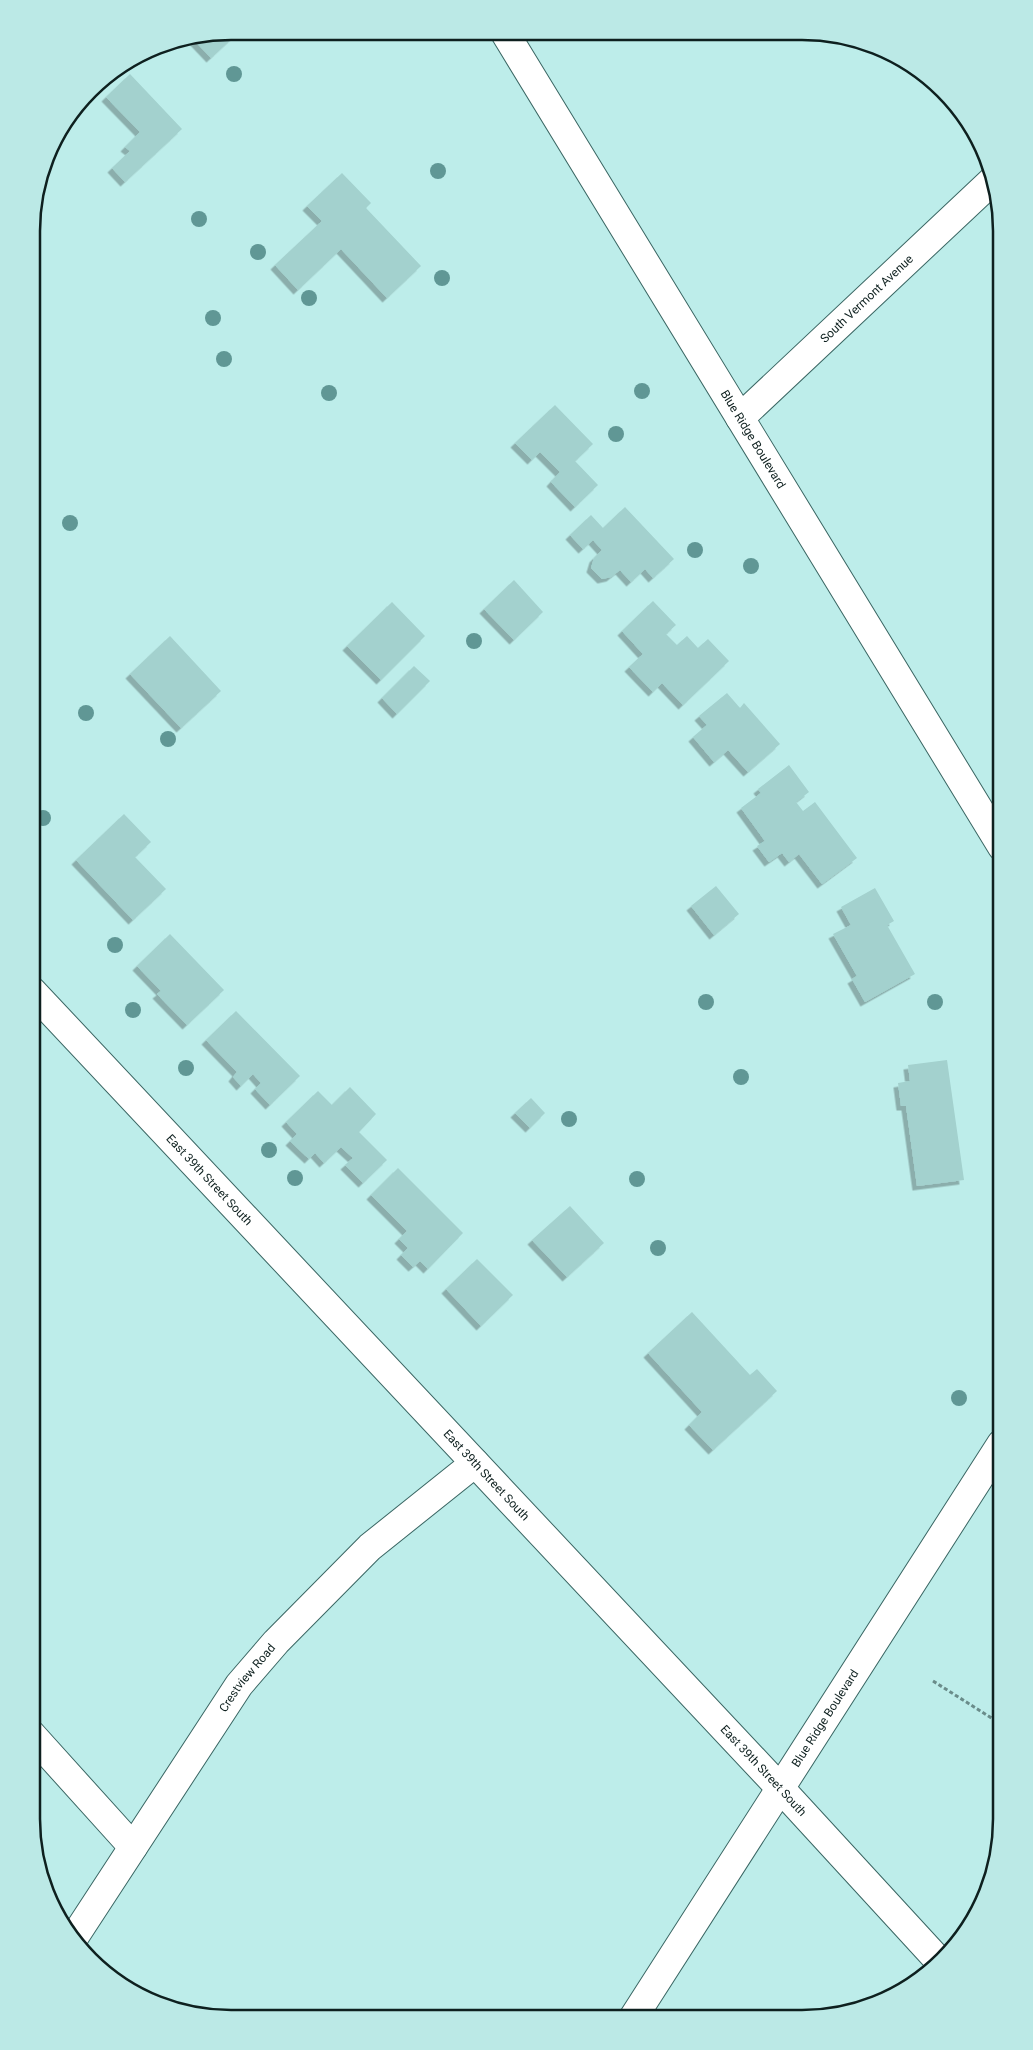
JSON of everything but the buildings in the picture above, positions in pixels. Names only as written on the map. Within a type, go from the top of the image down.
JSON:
[{"type":"street","name":"Blue Ridge Boulevard","points":[[510,40],[993,832]]},
{"type":"street","name":"South Vermont Avenue","points":[[740,418],[988,186]]},
{"type":"street","name":"East 39th Street South","points":[[40,1000],[935,1956]]},
{"type":"street","name":"Blue Ridge Boulevard","points":[[638,2010],[993,1456]]},
{"type":"street","name":"Crestview Road","points":[[77,1932],[239,1685],[276,1642],[370,1547],[475,1463]]},
{"type":"street","points":[[40,1744],[133,1847]]},
{"type":"path","points":[[934,1681],[993,1719]]}]
